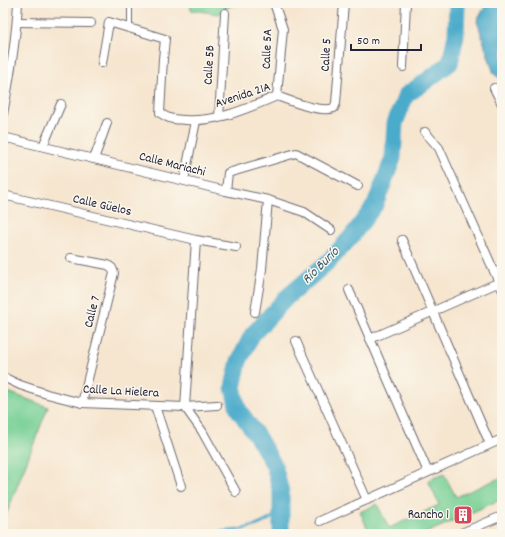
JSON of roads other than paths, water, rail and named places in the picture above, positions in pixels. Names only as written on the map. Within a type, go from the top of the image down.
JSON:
[{"type":"street","points":[[3,114],[6,79],[17,22],[18,3]]},
{"type":"street","name":"Calle 5A","points":[[274,3],[283,29],[278,96]]},
{"type":"street","name":"Calle 5","points":[[334,108],[336,103],[344,3]]},
{"type":"street","points":[[403,67],[406,3]]},
{"type":"street","name":"Calle 5B","points":[[219,118],[224,13]]},
{"type":"street","points":[[17,22],[91,23]]},
{"type":"street","points":[[102,62],[109,22],[130,28]]},
{"type":"street","name":"Avenida 21A","points":[[130,28],[165,39],[162,59],[160,112],[168,118],[196,121],[219,118],[232,115],[278,96],[294,103],[328,110],[334,108]]},
{"type":"street","points":[[494,88],[502,104]]},
{"type":"street","points":[[43,146],[61,104]]},
{"type":"street","points":[[184,180],[196,121]]},
{"type":"street","points":[[94,159],[106,123]]},
{"type":"street","points":[[370,339],[432,311],[501,284],[440,148],[425,132]]},
{"type":"street","name":"Calle Mariachi","points":[[3,137],[268,200],[304,212],[331,230]]},
{"type":"street","points":[[226,191],[228,174],[296,153],[358,186]]},
{"type":"street","name":"Calle Güelos","points":[[3,195],[196,240],[236,247]]},
{"type":"street","points":[[256,312],[262,269],[268,200]]},
{"type":"street","points":[[196,240],[185,407],[202,431],[236,492]]},
{"type":"street","points":[[402,240],[490,444]]},
{"type":"street","name":"Calle 7","points":[[71,258],[108,265],[114,272],[82,403]]},
{"type":"street","points":[[349,290],[428,472]]},
{"type":"street","points":[[296,341],[367,500]]},
{"type":"street","name":"Calle La Hielera","points":[[3,377],[20,385],[47,394],[82,403],[185,407],[217,406]]},
{"type":"street","points":[[155,406],[181,486]]},
{"type":"street","points":[[320,521],[502,439]]},
{"type":"street","points":[[459,534],[502,516]]},
{"type":"lane","points":[[130,3],[130,28]]},
{"type":"water","points":[[487,3],[502,3],[502,80],[494,74],[477,21]]},
{"type":"waterway","name":"Río Burío","points":[[281,534],[281,492],[274,465],[257,436],[238,409],[233,387],[239,361],[252,335],[287,297],[329,261],[351,237],[375,205],[393,158],[395,123],[406,95],[450,63],[456,35],[457,3]]},
{"type":"waterway","points":[[170,534],[222,532],[248,528],[260,524],[272,517],[281,506]]},
{"type":"place","name":"Rancho 1","points":[[463,515]]}]
